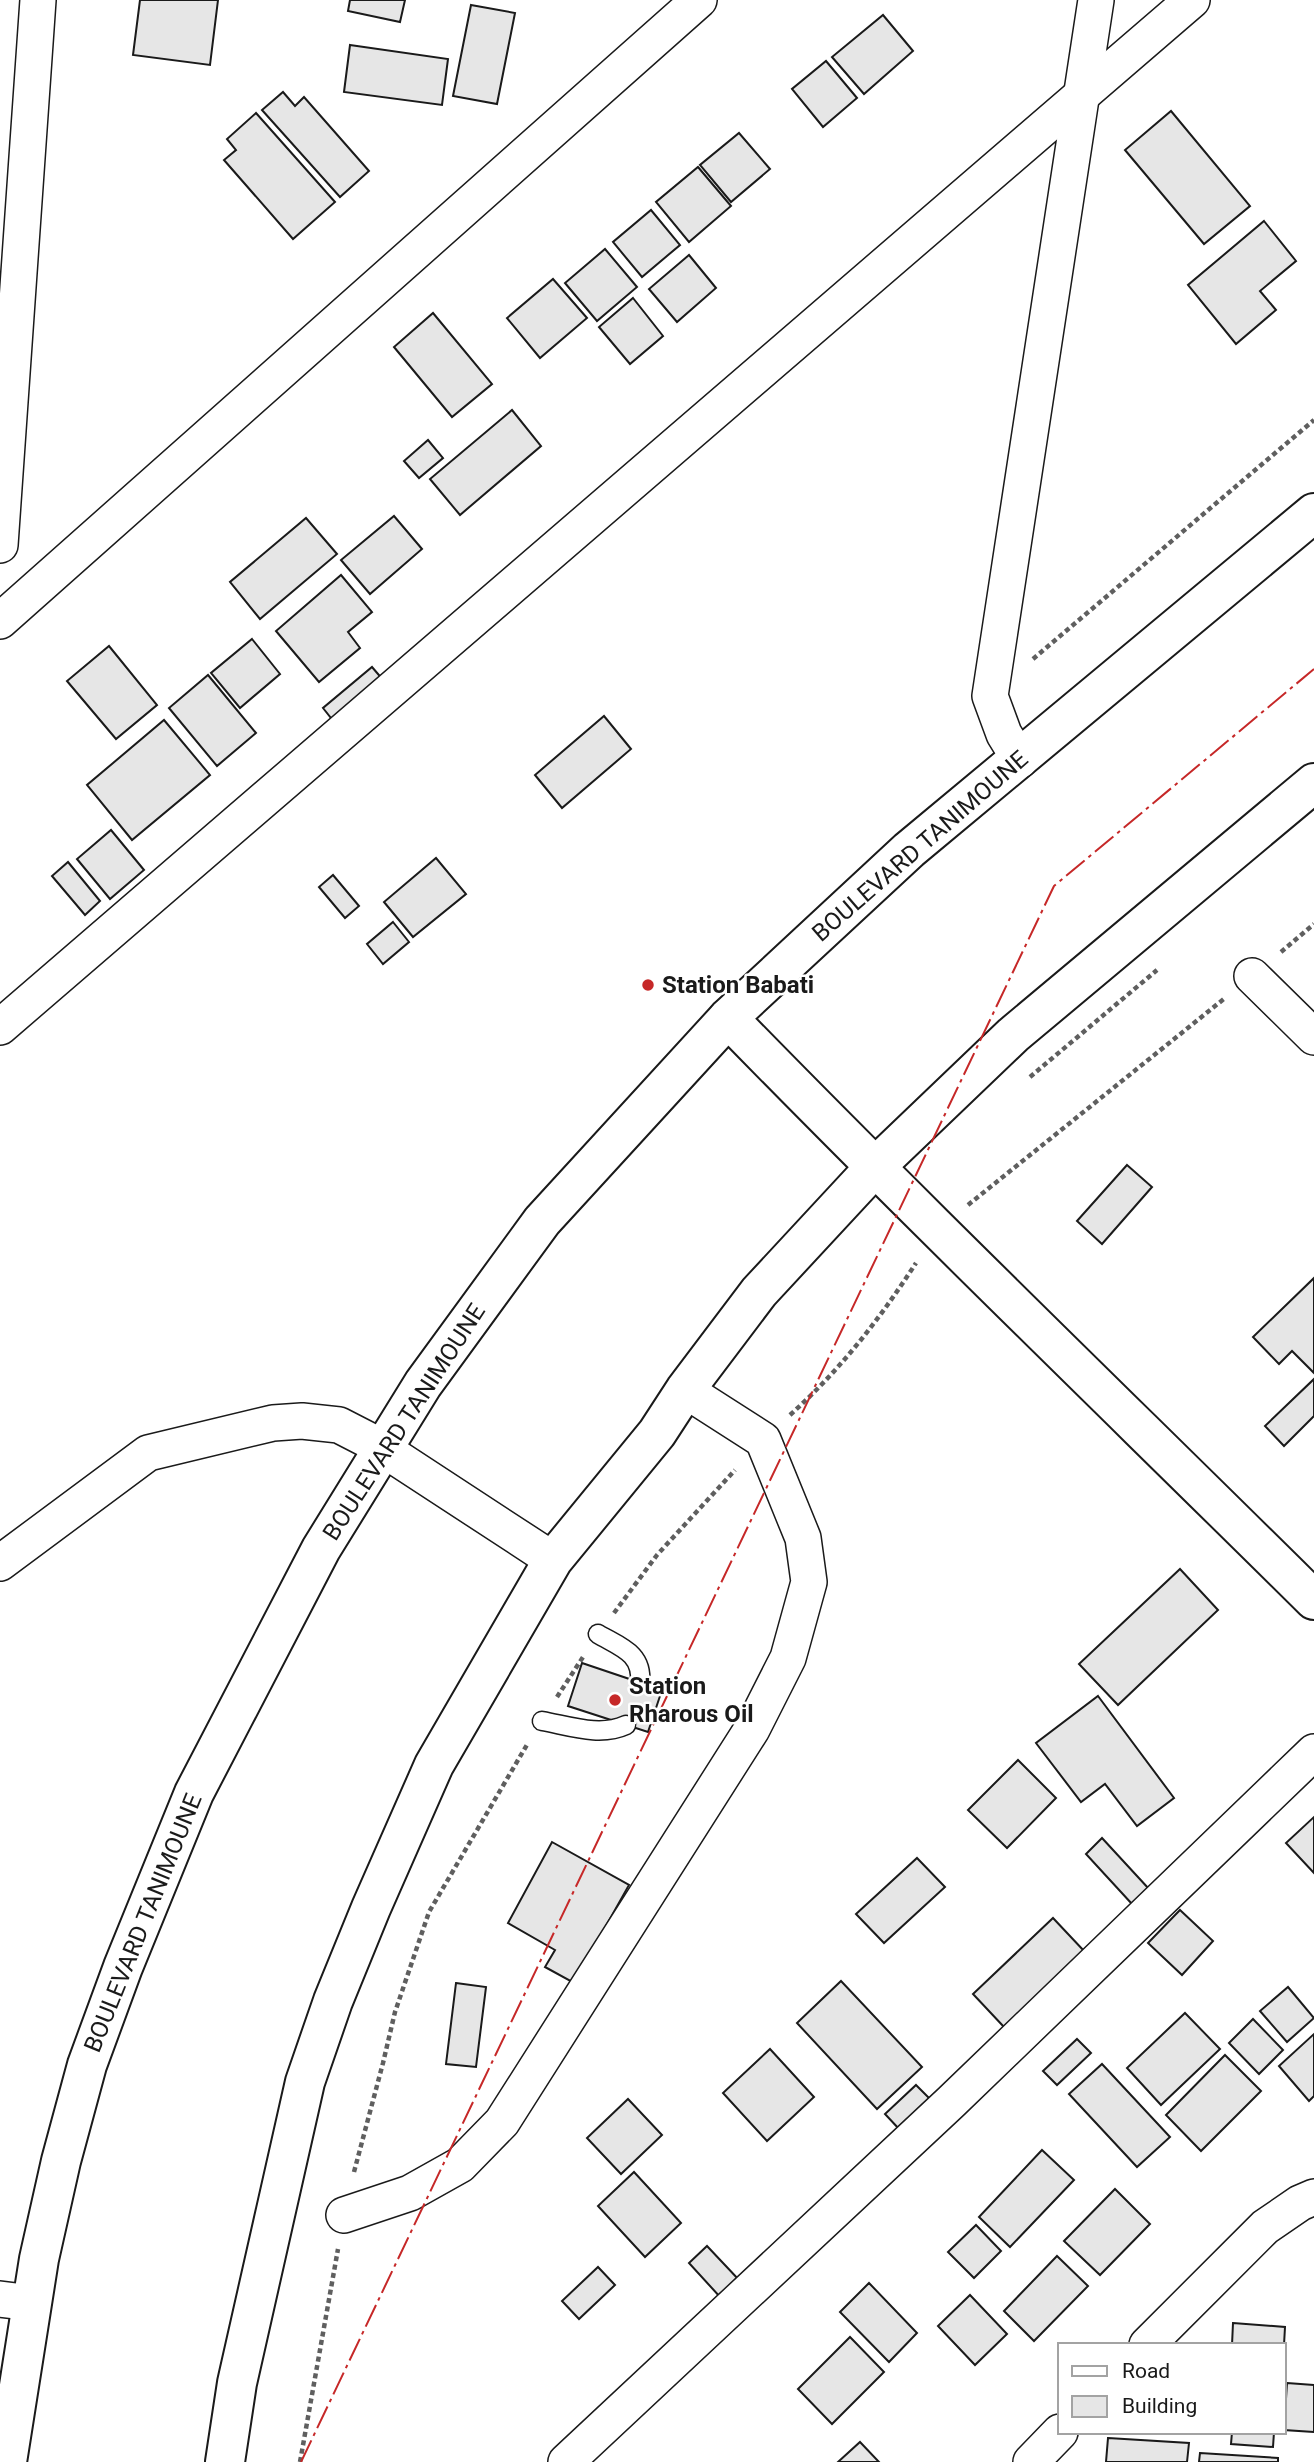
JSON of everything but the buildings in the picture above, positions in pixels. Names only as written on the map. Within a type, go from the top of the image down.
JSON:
[{"type":"main road","name":"BOULEVARD TANIMOUNE","points":[[7,2462],[16,2301],[39,2259],[86,2065],[123,1967],[194,1793],[321,1549],[423,1384],[542,1221],[728,1018],[909,850],[1314,513]]},
{"type":"main road","points":[[225,2462],[237,2383],[305,2082],[333,2001],[434,1765],[553,1560],[657,1433],[685,1390],[759,1292],[874,1168],[1013,1035],[1314,783]]},
{"type":"main road","points":[[728,1018],[874,1168],[1314,1600]]},
{"type":"street","points":[[0,544],[38,0]]},
{"type":"street","points":[[0,621],[699,0]]},
{"type":"street","points":[[1020,760],[1003,734],[990,696],[1096,0]]},
{"type":"street","points":[[0,1027],[1192,0]]},
{"type":"street","points":[[1252,976],[1314,1037]]},
{"type":"street","points":[[344,2215],[410,2193],[460,2165],[502,2122],[752,1728],[788,1658],[809,1582],[803,1538],[763,1440],[685,1390]]},
{"type":"street","points":[[0,1563],[148,1453],[273,1423],[302,1420],[340,1424],[384,1449],[553,1560]]},
{"type":"street","points":[[566,2462],[951,2102],[1314,1752]]},
{"type":"street","points":[[1149,2343],[1265,2227],[1300,2203],[1314,2197]]},
{"type":"street","points":[[1031,2462],[1058,2434]]},
{"type":"lane","points":[[598,1634],[636,1657],[641,1670],[640,1683]]},
{"type":"lane","points":[[542,1721],[602,1731],[614,1731],[626,1725]]},
{"type":"path","points":[[990,696],[1314,420]]},
{"type":"path","points":[[300,2462],[344,2215],[359,2147],[395,2012],[429,1912],[542,1721],[598,1634],[657,1555],[763,1440],[828,1380],[881,1316],[938,1228],[1314,924]]},
{"type":"path","points":[[1026,1080],[1160,968]]},
{"type":"power","points":[[301,2462],[1054,886],[1314,669]]},
{"type":"place","name":"Station Babati","points":[[648,985]]},
{"type":"place","name":"Station Rharous Oil","points":[[615,1700]]}]
